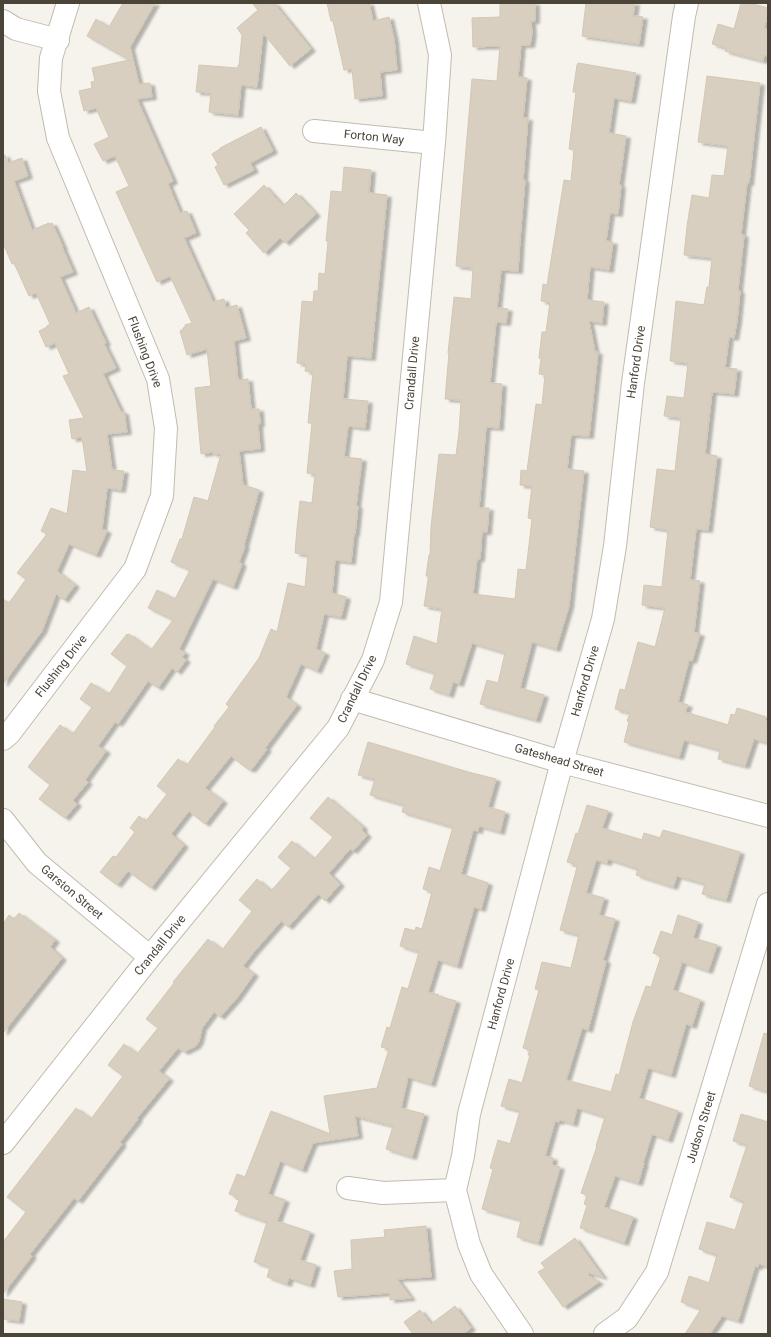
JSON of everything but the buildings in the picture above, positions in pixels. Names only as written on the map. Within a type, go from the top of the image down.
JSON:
[{"type":"street","name":"Flushing Drive","points":[[3,739],[9,734],[135,569],[162,496],[166,428],[158,379],[58,138],[49,91],[51,58],[58,40],[68,3]]},
{"type":"street","name":"Crandall Drive","points":[[3,1143],[150,957],[338,728],[373,660],[391,602],[434,143],[440,55],[429,3]]},
{"type":"street","name":"Hanford Drive","points":[[522,1334],[481,1274],[469,1244],[456,1190],[469,1114],[562,762],[603,619],[615,546],[633,383],[682,29],[687,3]]},
{"type":"street","points":[[3,21],[16,29],[58,40]]},
{"type":"street","name":"Forton Way","points":[[314,131],[434,143]]},
{"type":"street","name":"Gateshead Street","points":[[352,699],[562,762],[768,816]]},
{"type":"street","name":"Garston Street","points":[[3,820],[37,863],[150,957]]},
{"type":"street","name":"Judson Street","points":[[605,1334],[627,1318],[657,1272],[768,904]]},
{"type":"street","points":[[348,1188],[383,1193],[456,1190]]}]
